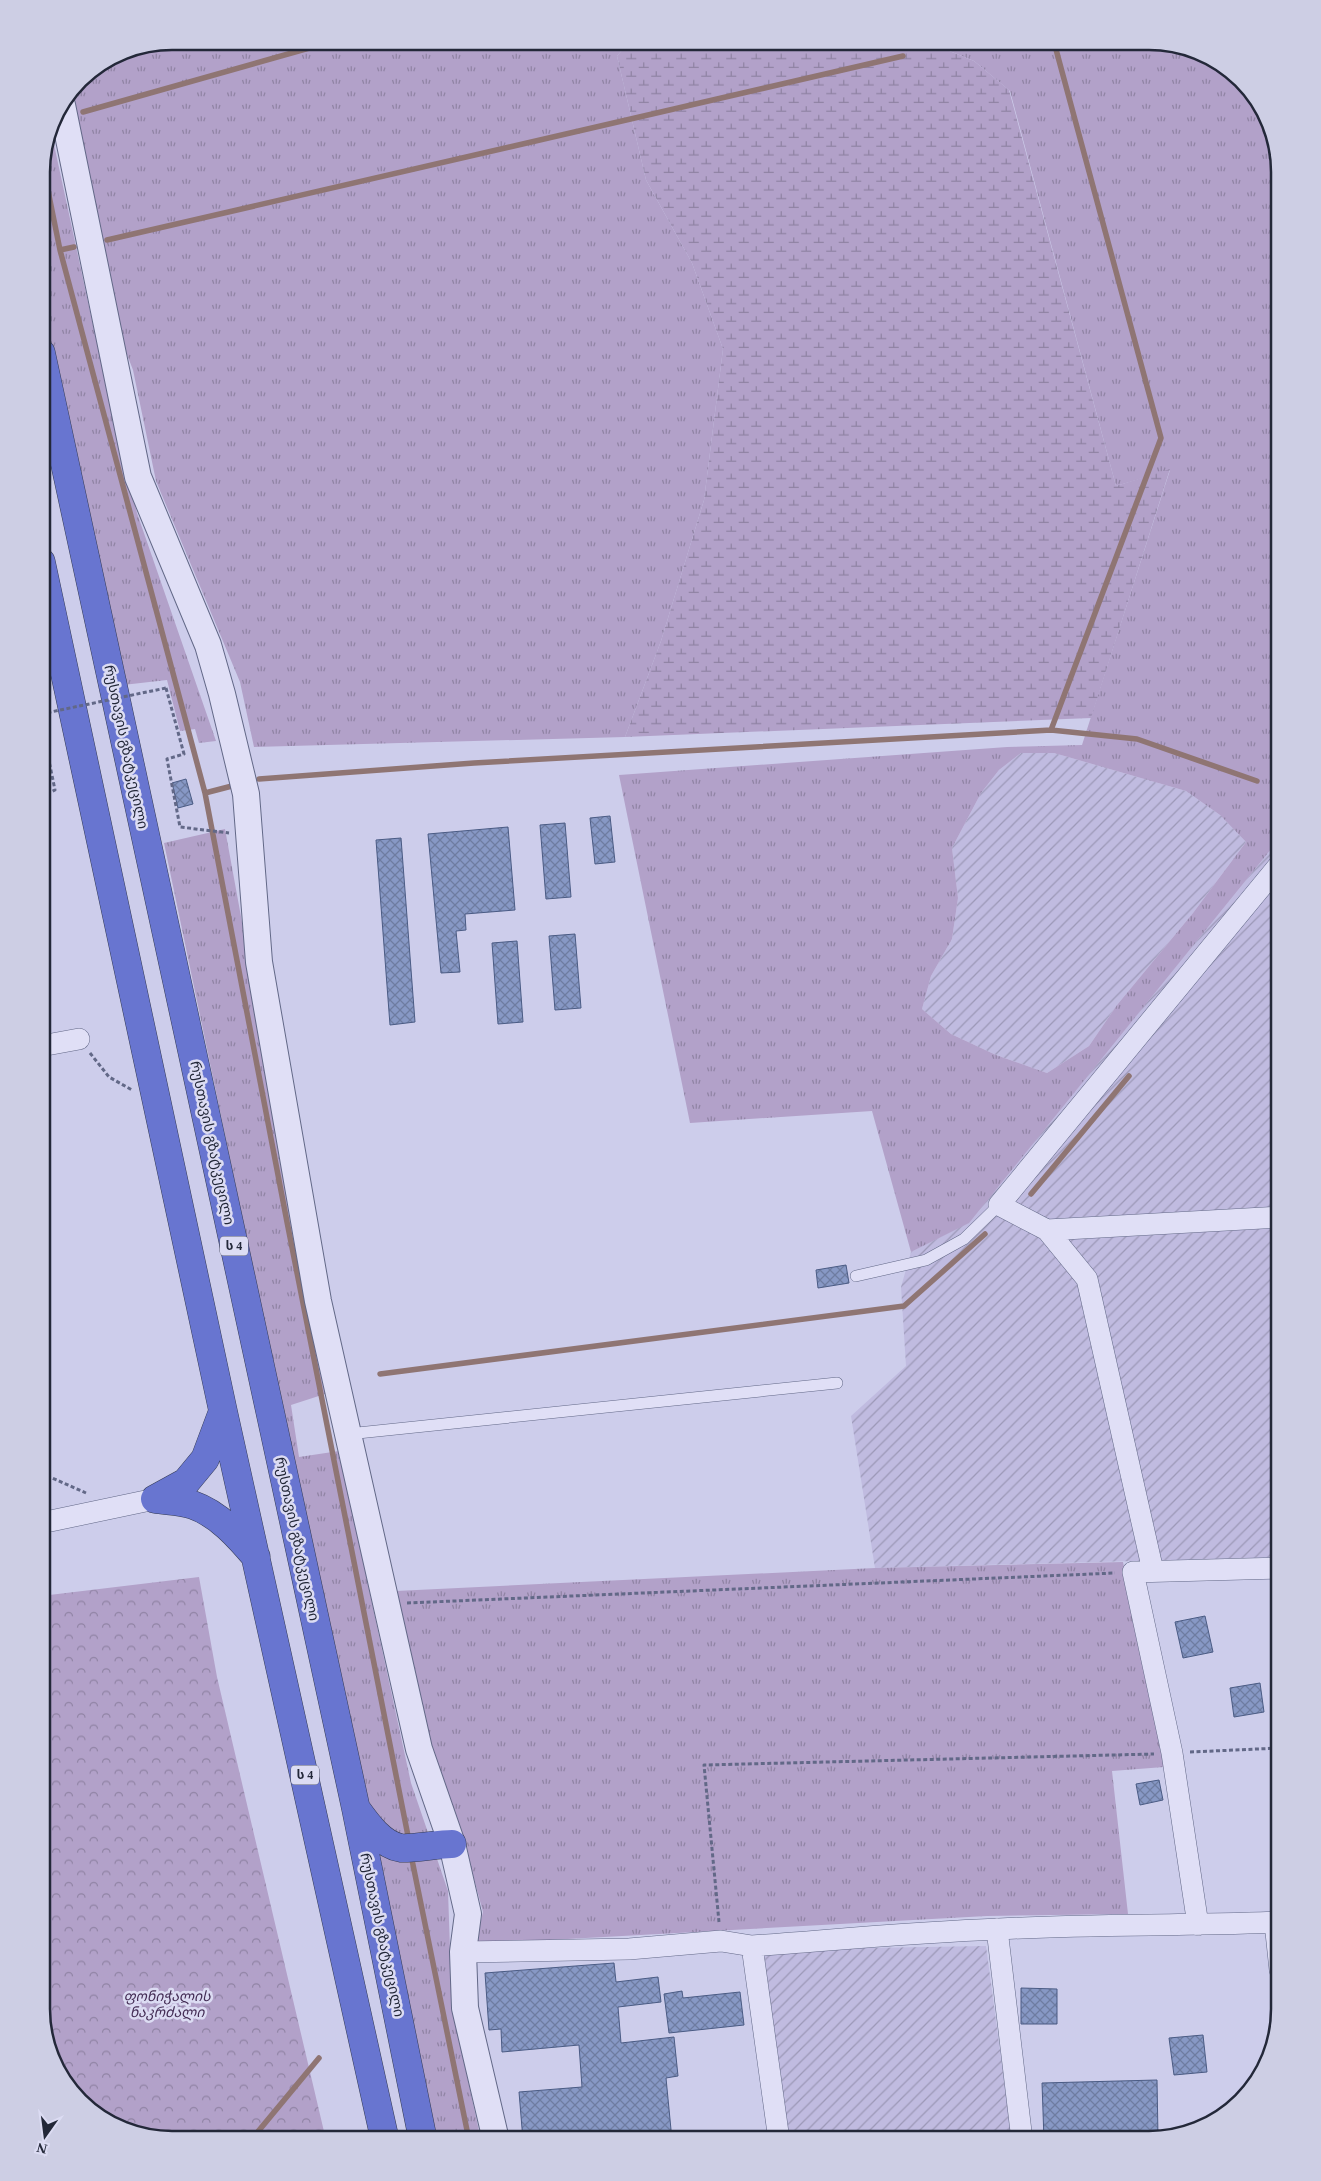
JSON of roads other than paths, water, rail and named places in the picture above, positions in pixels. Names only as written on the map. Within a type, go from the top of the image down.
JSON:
[{"type":"highway","name":"რუსთავის გზატკეცილი","points":[[50,389],[356,1809],[421,2131]]},
{"type":"highway","name":"ს 4","points":[[50,600],[223,1411],[383,2131]]},
{"type":"highway","points":[[155,1499],[186,1482],[205,1459],[223,1411]]},
{"type":"highway","points":[[155,1499],[193,1505],[216,1517],[238,1536],[257,1558]]},
{"type":"highway","points":[[356,1809],[367,1825],[382,1838],[400,1848],[442,1844]]},
{"type":"highway","points":[[375,1900],[382,1875],[388,1863],[400,1848]]},
{"type":"street","points":[[64,115],[138,477],[208,645],[246,794],[259,962],[318,1302],[442,1844],[468,1914],[463,1952],[465,2008],[494,2131]]},
{"type":"street","points":[[1198,1925],[1143,1572],[1087,1279],[1047,1230],[999,1205],[1271,875]]},
{"type":"street","points":[[50,1044],[79,1039]]},
{"type":"street","points":[[1047,1230],[1271,1218]]},
{"type":"street","points":[[50,1521],[155,1499]]},
{"type":"street","points":[[1143,1572],[1271,1568]]},
{"type":"street","points":[[463,1952],[629,1949],[721,1941],[752,1946],[997,1929],[1115,1924],[1198,1925],[1271,1922]]},
{"type":"street","points":[[997,1929],[1021,2131]]},
{"type":"street","points":[[752,1946],[777,2131]]},
{"type":"lane","points":[[856,1276],[926,1260],[964,1239],[999,1205]]},
{"type":"lane","points":[[348,1434],[837,1383]]},
{"type":"waterway","points":[[83,112],[302,50]]},
{"type":"waterway","points":[[1051,730],[1161,438],[1056,50]]},
{"type":"waterway","points":[[107,240],[903,56]]},
{"type":"waterway","points":[[50,201],[60,250],[205,793],[409,1841]]},
{"type":"waterway","points":[[60,250],[74,247]]},
{"type":"waterway","points":[[259,779],[474,763],[1051,730],[1137,739],[1257,781]]},
{"type":"waterway","points":[[205,793],[232,786]]},
{"type":"waterway","points":[[1031,1194],[1129,1076]]},
{"type":"waterway","points":[[380,1374],[904,1306],[985,1234]]},
{"type":"waterway","points":[[411,1855],[467,2131]]},
{"type":"waterway","points":[[258,2131],[319,2058]]},
{"type":"park label","name":"ფონიჭალის ნაკრძალი","points":[[167,2004]]}]
